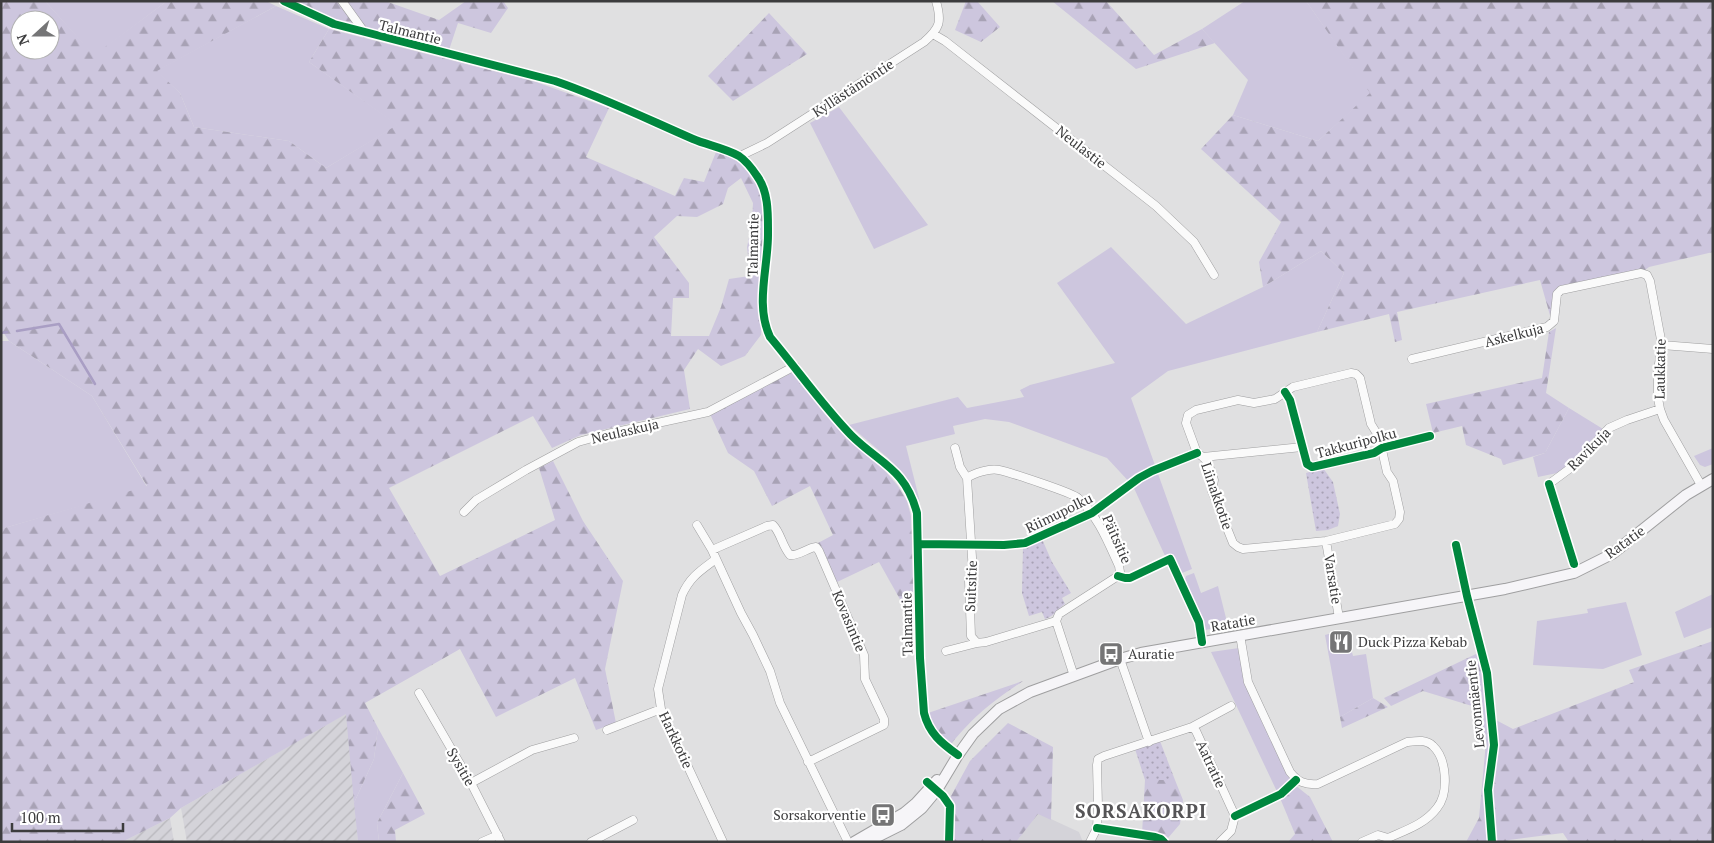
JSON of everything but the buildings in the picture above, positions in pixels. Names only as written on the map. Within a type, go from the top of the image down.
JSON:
[{"type":"street","name":"Talmantie","points":[[284,1],[334,24],[555,81],[591,94],[695,140],[740,156],[758,176],[766,199],[768,240],[763,303],[766,328],[770,336],[852,436],[886,462],[904,482],[913,498],[917,513],[920,658],[924,713],[933,734],[958,755]]},
{"type":"street","points":[[342,1],[365,33]]},
{"type":"street","points":[[934,34],[939,25],[940,15],[936,1]]},
{"type":"street","name":"Kyllästämöntie","points":[[740,156],[767,143],[934,34]]},
{"type":"street","name":"Neulastie","points":[[934,34],[945,40],[1156,206],[1194,242],[1214,275]]},
{"type":"street","name":"Askelkuja","points":[[1412,359],[1546,327],[1554,321],[1557,294],[1561,290],[1641,273],[1647,275]]},
{"type":"street","name":"Laukkatie","points":[[1647,275],[1650,281],[1662,345],[1658,373],[1660,409],[1664,420],[1701,485]]},
{"type":"street","points":[[1662,345],[1713,349]]},
{"type":"street","name":"Neulaskuja","points":[[464,512],[476,500],[578,442],[708,412],[795,366]]},
{"type":"street","name":"Liinakkotie","points":[[1351,373],[1356,374],[1360,378],[1371,424],[1379,437],[1388,472],[1393,481],[1400,512],[1399,519],[1395,524],[1326,541],[1243,549],[1233,543],[1212,491],[1214,480],[1208,463],[1203,457],[1198,453],[1186,423],[1188,414],[1196,410],[1238,400],[1254,403],[1275,398],[1293,387],[1351,373]]},
{"type":"street","name":"Ravikuja","points":[[1549,484],[1576,464],[1609,428],[1660,409]]},
{"type":"street","points":[[1203,457],[1302,447]]},
{"type":"street","name":"Suitsitie","points":[[955,448],[960,467],[967,478],[973,573],[969,581],[971,636],[977,643]]},
{"type":"street","name":"Päitsitie","points":[[967,478],[972,474],[997,469],[1077,496],[1096,519],[1119,566],[1120,572],[1118,576],[1060,614],[1056,621]]},
{"type":"street","name":"Ratatie","points":[[867,842],[892,830],[922,808],[937,790],[973,734],[999,710],[1030,692],[1141,653],[1505,589],[1574,573],[1612,554],[1701,485],[1713,479]]},
{"type":"street","points":[[697,525],[712,550],[770,671],[780,703],[848,842]]},
{"type":"street","name":"Kovasintie","points":[[712,550],[767,526],[772,526],[776,529],[786,551],[790,555],[816,547],[832,579],[864,655],[865,679],[884,719],[884,725],[808,762]]},
{"type":"street","name":"Varsatie","points":[[1326,541],[1339,618]]},
{"type":"street","name":"Harkkotie","points":[[716,559],[687,583],[682,595],[658,689],[661,709],[724,842]]},
{"type":"street","name":"Levonmäentie","points":[[1467,596],[1487,673],[1494,745],[1488,790],[1492,842]]},
{"type":"street","points":[[946,651],[986,642],[1056,621],[1074,676]]},
{"type":"street","points":[[1240,635],[1248,682],[1290,772],[1296,780],[1307,785],[1318,784],[1407,742],[1421,740],[1432,745],[1442,759],[1445,772],[1444,788],[1439,806],[1425,821],[1388,838],[1378,835],[1362,842]]},
{"type":"street","points":[[1120,659],[1149,742]]},
{"type":"street","name":"Sysitie","points":[[419,693],[471,782],[500,838]]},
{"type":"street","points":[[1192,727],[1231,706]]},
{"type":"street","points":[[607,730],[661,709]]},
{"type":"street","name":"Aatratie","points":[[1090,842],[1097,828],[1098,759],[1192,727],[1196,730],[1235,816],[1231,830],[1220,842]]},
{"type":"street","points":[[471,782],[532,750],[574,738]]},
{"type":"street","name":"Ratatie","points":[[854,842],[904,813],[946,774]]},
{"type":"street","points":[[591,842],[633,820]]},
{"type":"street","points":[[482,842],[500,838]]},
{"type":"shaded area","points":[[347,713],[358,842],[187,842],[181,808]]},
{"type":"shaded area","points":[[1038,813],[1079,832],[1083,842],[1016,842]]},
{"type":"shaded area","points":[[170,818],[174,842],[122,842]]},
{"type":"green space","points":[[1,1],[45,1],[53,10],[10,10],[10,60],[60,60],[60,18],[94,55],[167,1],[266,1],[276,6],[157,71],[180,93],[194,127],[289,141],[326,168],[397,125],[309,62],[329,29],[536,82],[609,108],[586,157],[675,196],[684,178],[704,182],[716,152],[738,160],[761,189],[764,223],[762,261],[749,263],[747,247],[752,224],[753,203],[741,178],[728,188],[723,204],[697,217],[677,216],[654,237],[689,283],[689,298],[673,298],[671,336],[709,336],[721,307],[729,279],[763,274],[761,335],[745,356],[721,366],[698,349],[684,370],[690,409],[581,435],[552,448],[533,416],[389,488],[440,576],[555,520],[539,468],[553,461],[583,521],[623,581],[605,669],[616,723],[596,730],[575,678],[496,717],[460,649],[365,703],[378,728],[374,759],[354,803],[346,714],[181,808],[170,818],[122,842],[1,842],[1,529],[147,486],[92,396],[9,341],[1,329]]},
{"type":"green space","points":[[45,1],[167,1],[94,56],[60,18],[60,10],[53,10]]},
{"type":"green space","points":[[295,1],[385,1],[439,20],[466,1],[503,1],[508,8],[491,33],[458,23],[449,50],[335,21]]},
{"type":"green space","points":[[966,1],[977,1],[1000,27],[981,42],[955,30]]},
{"type":"green space","points":[[1052,1],[1106,1],[1154,55],[1202,29],[1215,43],[1136,69]]},
{"type":"green space","points":[[1245,1],[1306,1],[1371,93],[1318,141],[1233,115],[1248,80],[1202,29]]},
{"type":"green space","points":[[1306,1],[1713,1],[1713,252],[1649,267],[1641,273],[1557,290],[1551,319],[1540,280],[1397,312],[1402,340],[1395,342],[1389,314],[1317,332],[1344,273],[1321,251],[1263,287],[1259,262],[1281,222],[1201,149],[1233,115],[1318,141],[1370,93]]},
{"type":"green space","points":[[276,6],[329,29],[309,62],[398,125],[326,168],[289,141],[194,127],[180,93],[156,71]]},
{"type":"green space","points":[[769,13],[807,54],[733,101],[708,76]]},
{"type":"green space","points":[[839,107],[928,225],[874,249],[810,123]]},
{"type":"green space","points":[[1111,247],[1186,324],[1263,287],[1321,251],[1344,273],[1317,332],[1168,371],[1131,398],[1192,569],[1182,573],[1179,571],[1172,556],[1166,558],[1133,486],[1107,458],[1009,422],[985,419],[953,426],[955,434],[906,446],[920,502],[904,475],[888,458],[849,425],[958,397],[967,408],[1024,397],[1020,390],[1030,385],[1115,363],[1057,283]]},
{"type":"green space","points":[[1556,328],[1546,393],[1569,408],[1545,453],[1503,465],[1501,459],[1466,445],[1462,426],[1433,433],[1426,404],[1542,378],[1549,332]]},
{"type":"green space","points":[[1,341],[9,341],[92,396],[147,487],[1,529]]},
{"type":"green space","points":[[793,372],[846,438],[880,465],[898,486],[907,501],[911,516],[915,626],[879,562],[837,582],[818,543],[833,535],[810,486],[772,506],[754,471],[728,453],[710,414]]},
{"type":"green space","points":[[1569,408],[1603,429],[1574,462],[1562,472],[1538,477],[1533,457],[1545,453]]},
{"type":"green space","points":[[1713,448],[1713,464],[1705,467],[1700,465],[1694,456]]},
{"type":"green space","points":[[1323,468],[1333,482],[1340,514],[1338,526],[1328,530],[1316,531],[1306,473]]},
{"type":"green space","points":[[1042,539],[1052,562],[1071,593],[1062,598],[1065,604],[1045,619],[1042,612],[1029,616],[1022,593],[1023,547]]},
{"type":"green space","points":[[1194,573],[1201,593],[1218,586],[1228,626],[1205,630],[1184,583],[1186,576]]},
{"type":"green space","points":[[1713,594],[1713,627],[1684,638],[1675,612]]},
{"type":"green space","points":[[1626,602],[1642,655],[1603,669],[1533,665],[1537,621],[1588,613],[1587,609]]},
{"type":"green space","points":[[1332,633],[1335,650],[1347,648],[1347,653],[1352,652],[1353,656],[1366,654],[1373,698],[1340,717],[1325,635]]},
{"type":"green space","points":[[1713,641],[1713,842],[1569,842],[1563,833],[1509,840],[1506,842],[1494,842],[1490,790],[1494,719],[1513,729],[1634,682],[1629,670]]},
{"type":"green space","points":[[1239,648],[1287,774],[1295,785],[1280,798],[1211,652]]},
{"type":"green space","points":[[1478,653],[1484,676],[1491,723],[1490,842],[1466,842],[1479,818],[1486,742],[1472,706],[1423,691],[1391,706],[1384,698]]},
{"type":"green space","points":[[1023,681],[985,709],[950,744],[936,730],[928,713]]},
{"type":"green space","points":[[1373,698],[1388,707],[1342,728],[1340,717]]},
{"type":"green space","points":[[1008,723],[1053,747],[1051,820],[1038,814],[1016,842],[947,842],[945,807],[970,761]]},
{"type":"green space","points":[[378,728],[403,773],[377,823],[379,842],[358,842],[354,803],[374,759]]},
{"type":"green space","points":[[1160,741],[1175,780],[1145,780],[1135,749]]},
{"type":"green space","points":[[403,773],[425,814],[395,830],[396,842],[379,842],[377,823]]},
{"type":"green space","points":[[1145,780],[1175,780],[1183,800],[1180,824],[1168,838],[1142,834]]},
{"type":"green space","points":[[1295,785],[1310,797],[1333,842],[1288,842],[1295,834],[1280,798]]},
{"type":"waterway","points":[[17,331],[59,324],[95,384]]},
{"type":"waterway","points":[[1,333],[7,332]]},
{"type":"cycle path","points":[[284,1],[334,24],[573,87],[693,139],[734,153],[749,165],[761,182],[767,204],[767,248],[763,286],[763,312],[770,337],[840,423],[898,476],[912,498],[917,513],[920,658],[924,713],[936,737],[958,755]]},
{"type":"cycle path","name":"Takkuripolku","points":[[1285,392],[1290,400],[1307,464],[1312,467],[1374,453],[1382,448],[1430,436]]},
{"type":"cycle path","name":"Riimupolku","points":[[918,544],[1004,545],[1025,543],[1092,513],[1139,478],[1152,471],[1197,453]]},
{"type":"cycle path","points":[[1549,484],[1574,564]]},
{"type":"cycle path","points":[[1456,545],[1487,673],[1494,745],[1488,790],[1492,842]]},
{"type":"cycle path","points":[[1118,576],[1130,578],[1170,559],[1199,622],[1202,642]]},
{"type":"cycle path","points":[[1235,816],[1281,794],[1296,780]]},
{"type":"cycle path","points":[[927,782],[943,796],[950,806],[949,842]]},
{"type":"cycle path","points":[[1097,828],[1155,837],[1164,842]]},
{"type":"place","name":"Duck Pizza Kebab","points":[[1341,642]]},
{"type":"place","name":"Auratie","points":[[1111,654]]},
{"type":"place","name":"Sorsakorventie","points":[[883,815]]},
{"type":"district","name":"SORSAKORPI","points":[[1141,811]]}]
